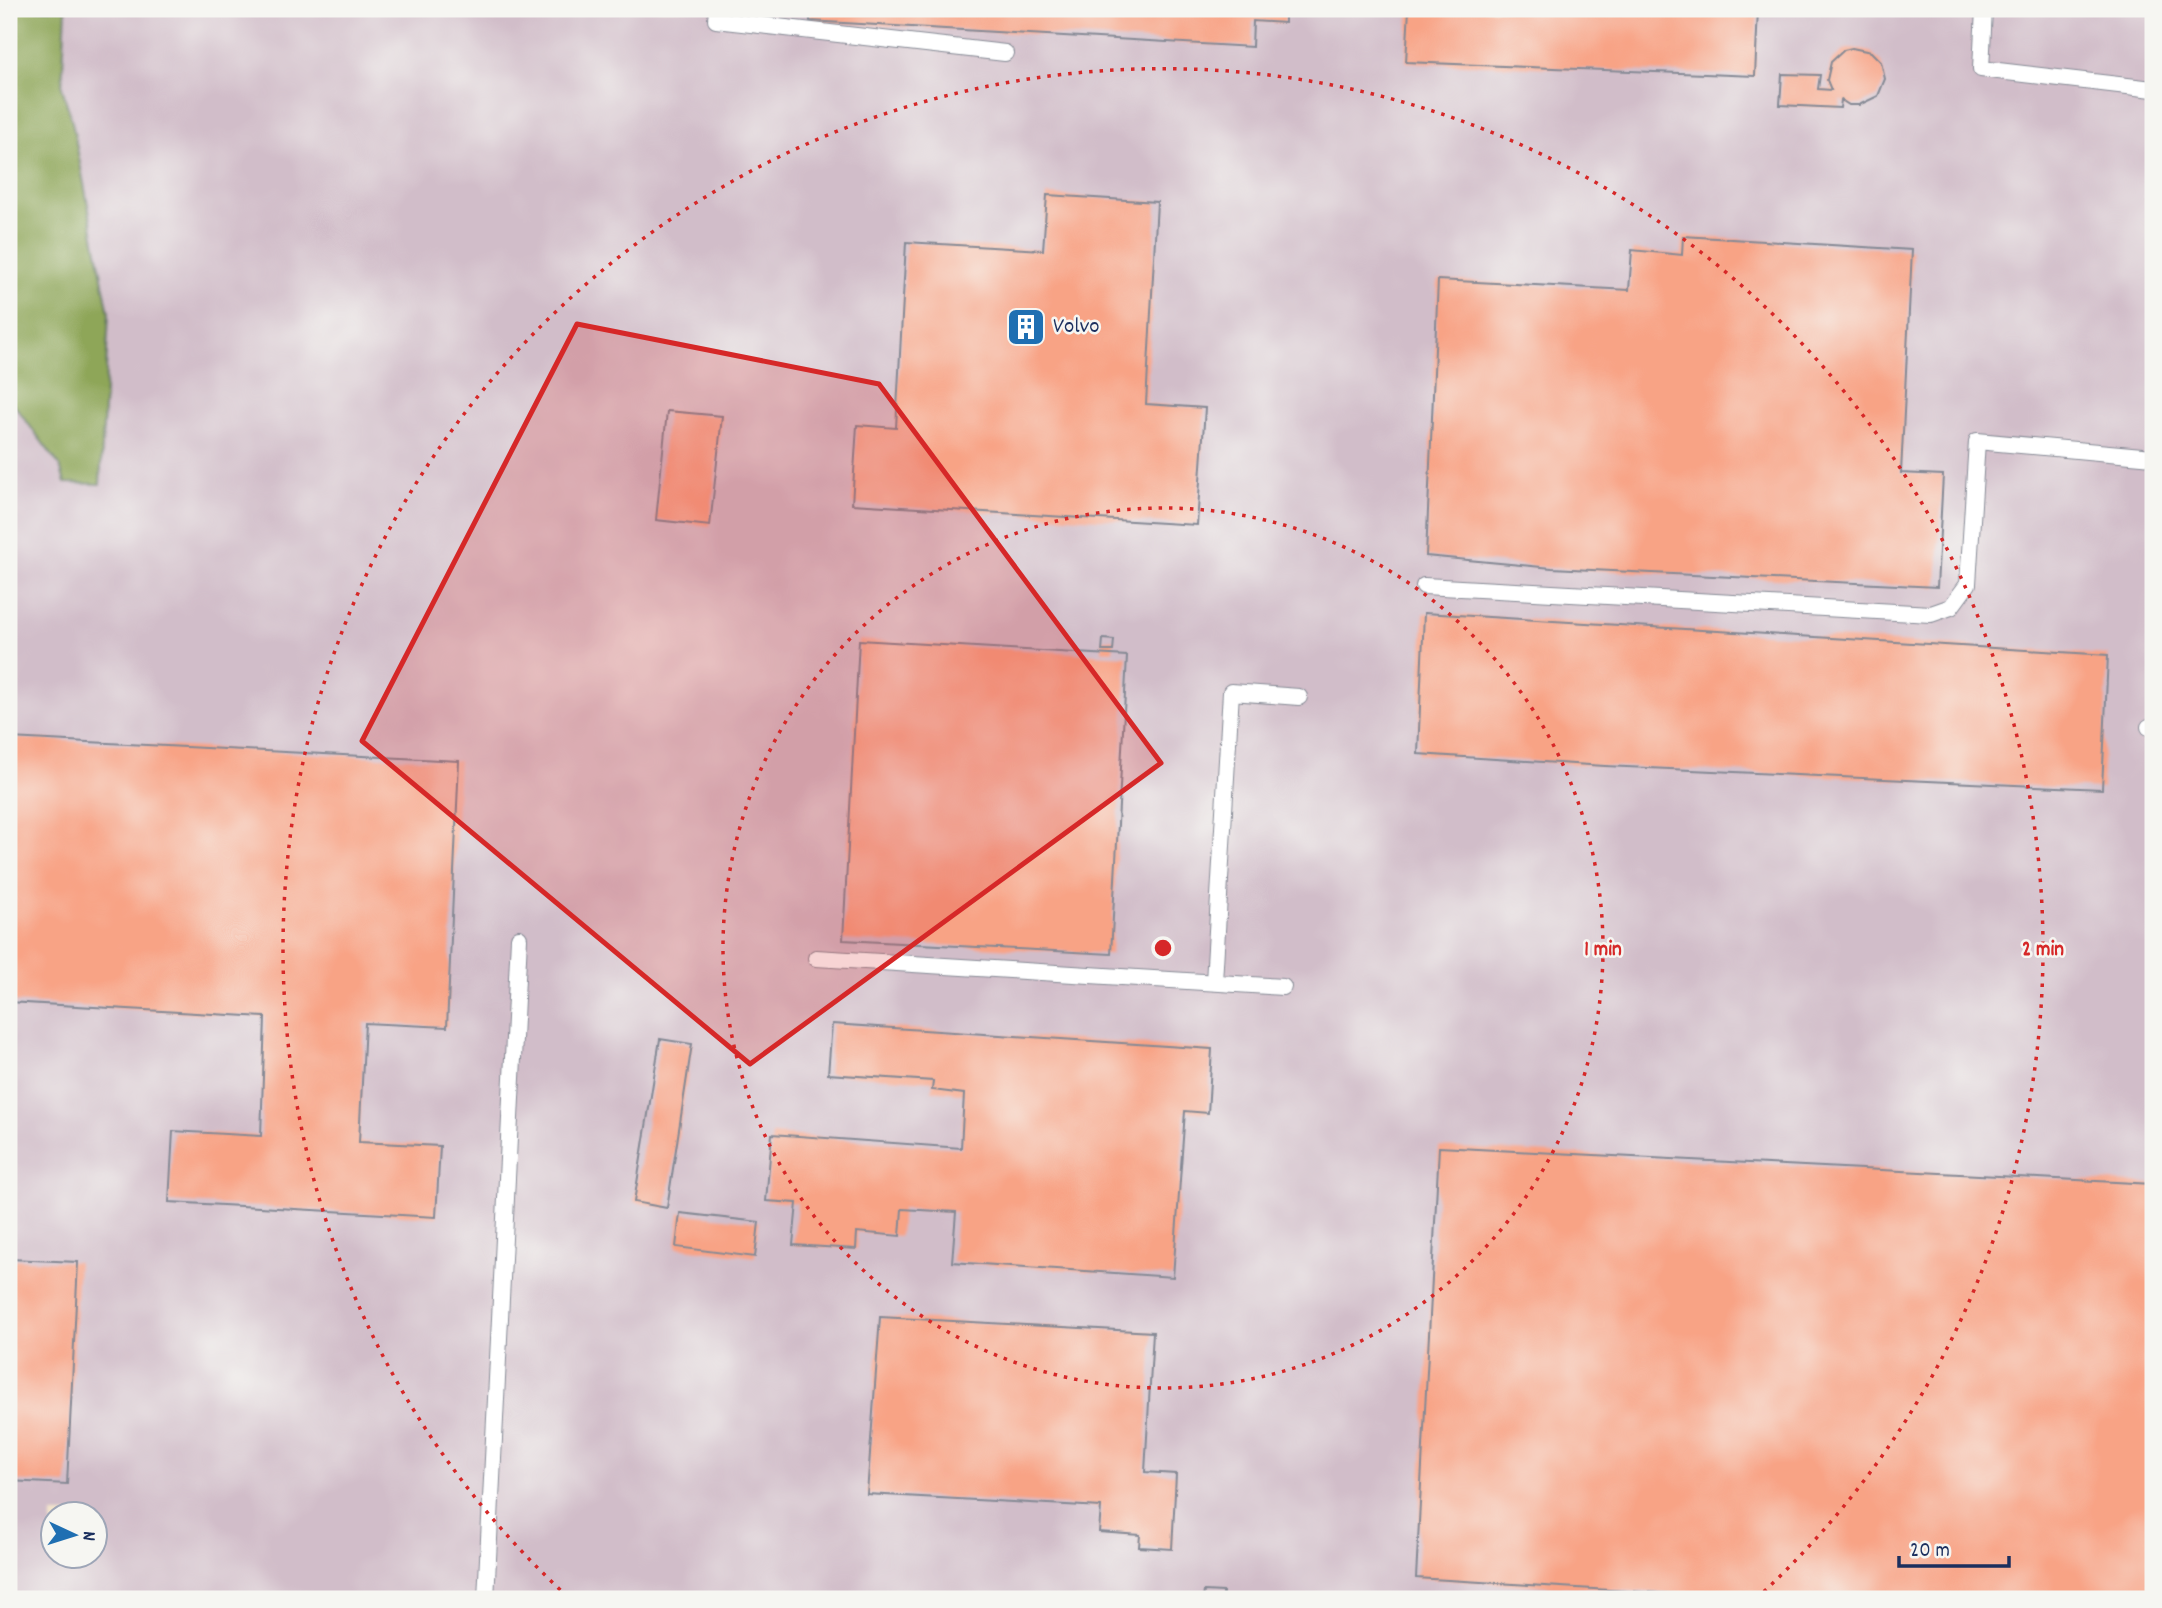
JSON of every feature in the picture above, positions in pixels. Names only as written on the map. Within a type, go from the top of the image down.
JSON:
[{"type":"lane","points":[[717,9],[716,20],[1005,53]]},
{"type":"lane","points":[[1984,9],[1982,69],[2153,89]]},
{"type":"lane","points":[[1424,586],[1931,614],[1951,607],[1968,584],[1977,441],[2153,457]]},
{"type":"lane","points":[[1214,982],[1231,692],[1299,696]]},
{"type":"lane","points":[[486,1599],[519,938]]},
{"type":"lane","points":[[816,958],[1283,987]]},
{"type":"highlighted area","points":[[577,324],[879,384],[1161,763],[750,1064],[362,741]]},
{"type":"shaded area","points":[[9,9],[2153,9],[2153,1599],[9,1599]]},
{"type":"green space","points":[[9,9],[66,9],[62,87],[72,122],[109,313],[100,484],[65,483],[60,466],[9,398]]},
{"type":"building","points":[[810,9],[1285,9],[1285,23],[1253,21],[1252,47],[810,21]]},
{"type":"building","points":[[1409,9],[1758,9],[1755,76],[1406,62]]},
{"type":"building","points":[[1852,48],[1871,52],[1881,62],[1885,79],[1878,96],[1859,105],[1849,105],[1841,100],[1840,108],[1780,105],[1782,74],[1820,75],[1818,89],[1831,90],[1827,80],[1831,62],[1844,50]]},
{"type":"building","name":"Volvo","points":[[1047,195],[1157,202],[1146,404],[1205,408],[1197,525],[852,504],[857,425],[896,428],[906,242],[1043,250]]},
{"type":"building","points":[[1683,236],[1912,250],[1901,473],[1943,475],[1937,587],[1552,568],[1426,556],[1438,280],[1629,290],[1632,250],[1682,255]]},
{"type":"building","points":[[667,411],[722,416],[710,526],[656,520]]},
{"type":"building","points":[[1424,613],[2108,655],[2102,789],[1605,766],[1418,754]]},
{"type":"building","points":[[1103,639],[1114,640],[1113,651],[1102,651]]},
{"type":"building","points":[[859,640],[1127,656],[1111,954],[843,940]]},
{"type":"building","points":[[10,738],[459,761],[447,1027],[365,1023],[359,1142],[440,1146],[436,1217],[169,1202],[173,1131],[261,1136],[265,1017],[9,1002]]},
{"type":"building","points":[[832,1024],[1212,1049],[1208,1113],[1185,1111],[1173,1277],[952,1262],[956,1212],[902,1209],[900,1236],[857,1232],[856,1249],[793,1245],[797,1203],[766,1201],[772,1134],[961,1148],[964,1094],[932,1090],[933,1081],[828,1074]]},
{"type":"building","points":[[660,1039],[692,1044],[667,1208],[634,1202]]},
{"type":"building","points":[[1439,1147],[2153,1184],[2153,1599],[1757,1599],[1416,1578]]},
{"type":"building","points":[[680,1213],[759,1222],[755,1257],[676,1247]]},
{"type":"building","points":[[9,1259],[78,1262],[67,1484],[9,1481]]},
{"type":"building","points":[[880,1317],[1153,1332],[1145,1472],[1176,1474],[1172,1549],[1139,1547],[1140,1535],[1099,1532],[1101,1507],[867,1494]]},
{"type":"building","points":[[1204,1591],[1223,1592],[1223,1599],[1203,1599]]},
{"type":"place","name":"Volvo","points":[[1026,327]]}]
